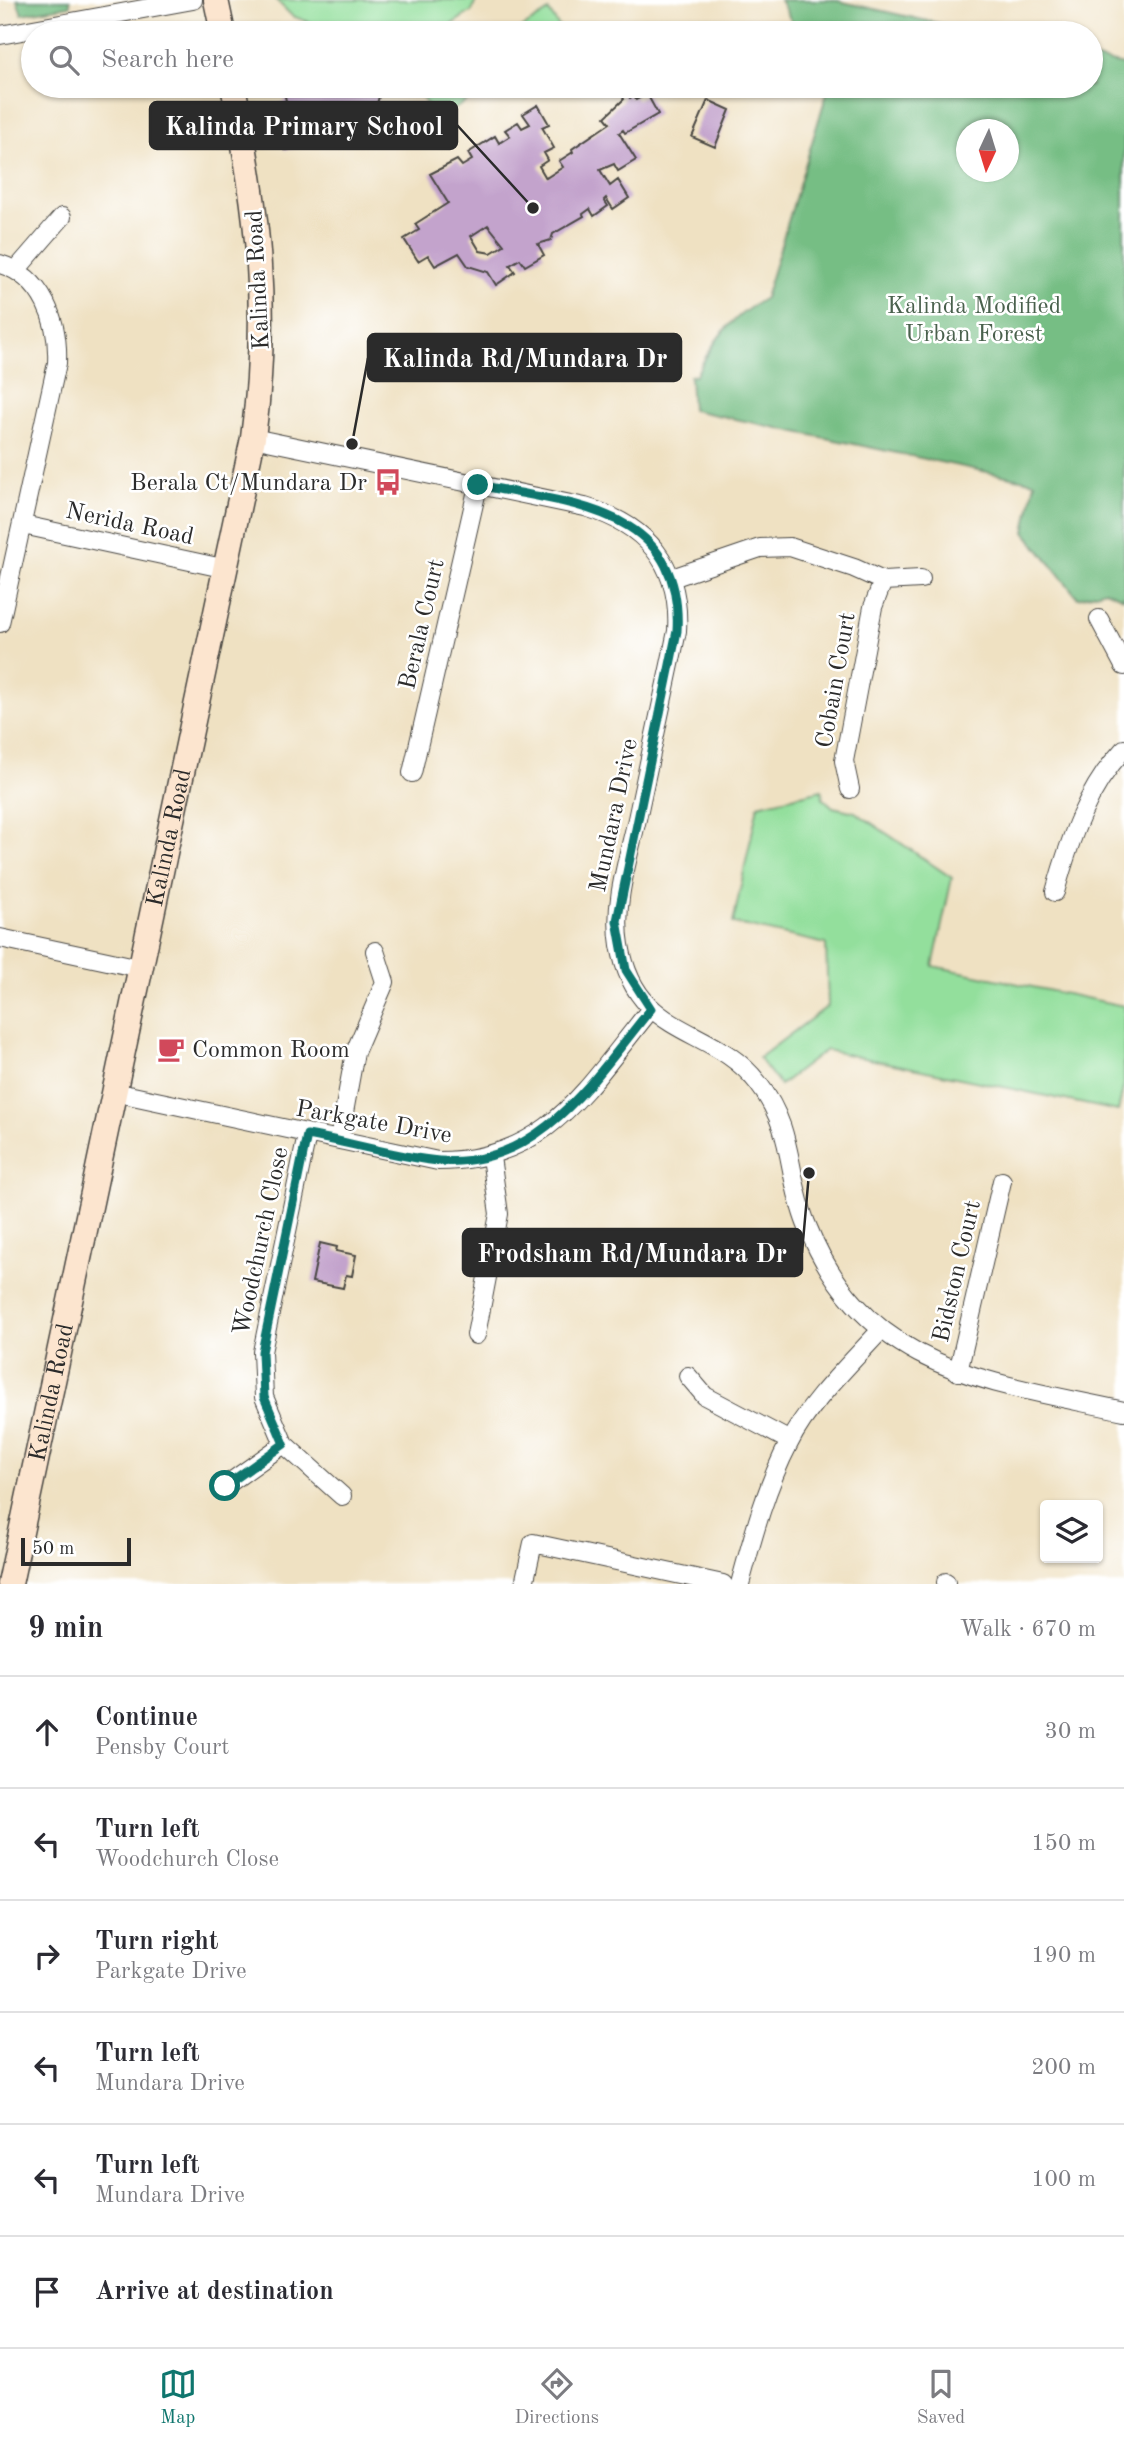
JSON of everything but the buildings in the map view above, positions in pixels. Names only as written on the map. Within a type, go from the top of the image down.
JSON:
[{"type":"street","points":[[77,21],[193,0]]},
{"type":"street","points":[[216,0],[220,21]]},
{"type":"street","points":[[0,35],[21,31]]},
{"type":"street","name":"Kalinda Road","points":[[10,1584],[253,438],[262,373],[263,296],[258,233],[235,98]]},
{"type":"street","points":[[0,623],[57,363],[58,343],[56,325],[50,310],[8,267],[62,217]]},
{"type":"street","name":"Mundara Drive","points":[[253,438],[585,507],[624,521],[646,540],[672,578],[678,607],[677,631],[617,921],[626,970],[651,1009],[671,1025],[728,1056],[757,1082],[782,1123],[799,1199],[819,1253],[849,1298],[880,1331],[911,1350],[958,1372],[1124,1411]]},
{"type":"street","name":"Berala Court","points":[[412,773],[478,485]]},
{"type":"street","name":"Nerida Road","points":[[23,525],[226,569]]},
{"type":"street","points":[[672,578],[760,548],[790,547],[854,568],[883,581],[921,579]]},
{"type":"street","name":"Cobain Court","points":[[850,789],[844,761],[873,607],[883,581]]},
{"type":"street","points":[[1099,619],[1114,652],[1124,666]]},
{"type":"street","points":[[1055,892],[1067,849],[1090,792],[1105,769],[1124,749]]},
{"type":"street","points":[[0,938],[140,968]]},
{"type":"street","points":[[339,1140],[355,1052],[385,982],[375,951]]},
{"type":"street","name":"Parkgate Drive","points":[[114,1092],[438,1161],[491,1157],[526,1143],[557,1120],[651,1009]]},
{"type":"street","name":"Woodchurch Close","points":[[307,1135],[262,1352],[264,1397],[284,1444],[342,1496]]},
{"type":"street","points":[[476,1335],[499,1214],[491,1157]]},
{"type":"street","name":"Bidston Court","points":[[958,1372],[1002,1181]]},
{"type":"street","points":[[740,1584],[760,1511],[790,1441],[831,1386],[880,1331]]},
{"type":"street","points":[[688,1376],[705,1396],[790,1441]]},
{"type":"street","points":[[225,1486],[284,1444]]},
{"type":"street","points":[[524,1584],[533,1543],[723,1584]]},
{"type":"green space","points":[[17,0],[70,0],[70,6],[22,14]]},
{"type":"green space","points":[[276,0],[476,0],[472,11],[457,21],[306,21],[292,16]]},
{"type":"green space","points":[[780,0],[834,0],[928,21],[791,21]]},
{"type":"green space","points":[[549,11],[555,21],[533,21]]},
{"type":"green space","name":"Kalinda Modified Urban Forest","points":[[1103,61],[1124,65],[1124,598],[1105,590],[1078,598],[1025,532],[1035,482],[692,410],[690,376],[696,375],[724,330],[741,314],[765,298],[825,98],[1103,98]]},
{"type":"green space","points":[[423,98],[472,98],[436,120]]},
{"type":"green space","points":[[822,790],[823,798],[833,807],[855,812],[952,878],[933,966],[1124,1006],[1124,1084],[1118,1111],[826,1050],[780,1085],[759,1058],[828,1006],[826,944],[733,923],[758,805]]},
{"type":"place","name":"Kalinda Primary School","points":[[533,208]]},
{"type":"place","name":"Kalinda Rd/Mundara Dr","points":[[352,444]]},
{"type":"place","name":"Berala Ct/Mundara Dr","points":[[388,482]]},
{"type":"place","name":"Common Room","points":[[171,1049]]},
{"type":"place","name":"Frodsham Rd/Mundara Dr","points":[[809,1173]]},
{"type":"route","points":[[225,1486],[284,1444],[264,1397],[262,1352],[307,1135],[438,1161],[491,1157],[526,1143],[557,1120],[575,1102],[651,1009],[626,970],[617,921],[677,631],[678,607],[672,578],[661,558],[646,540],[624,521],[585,507],[478,485]]}]
